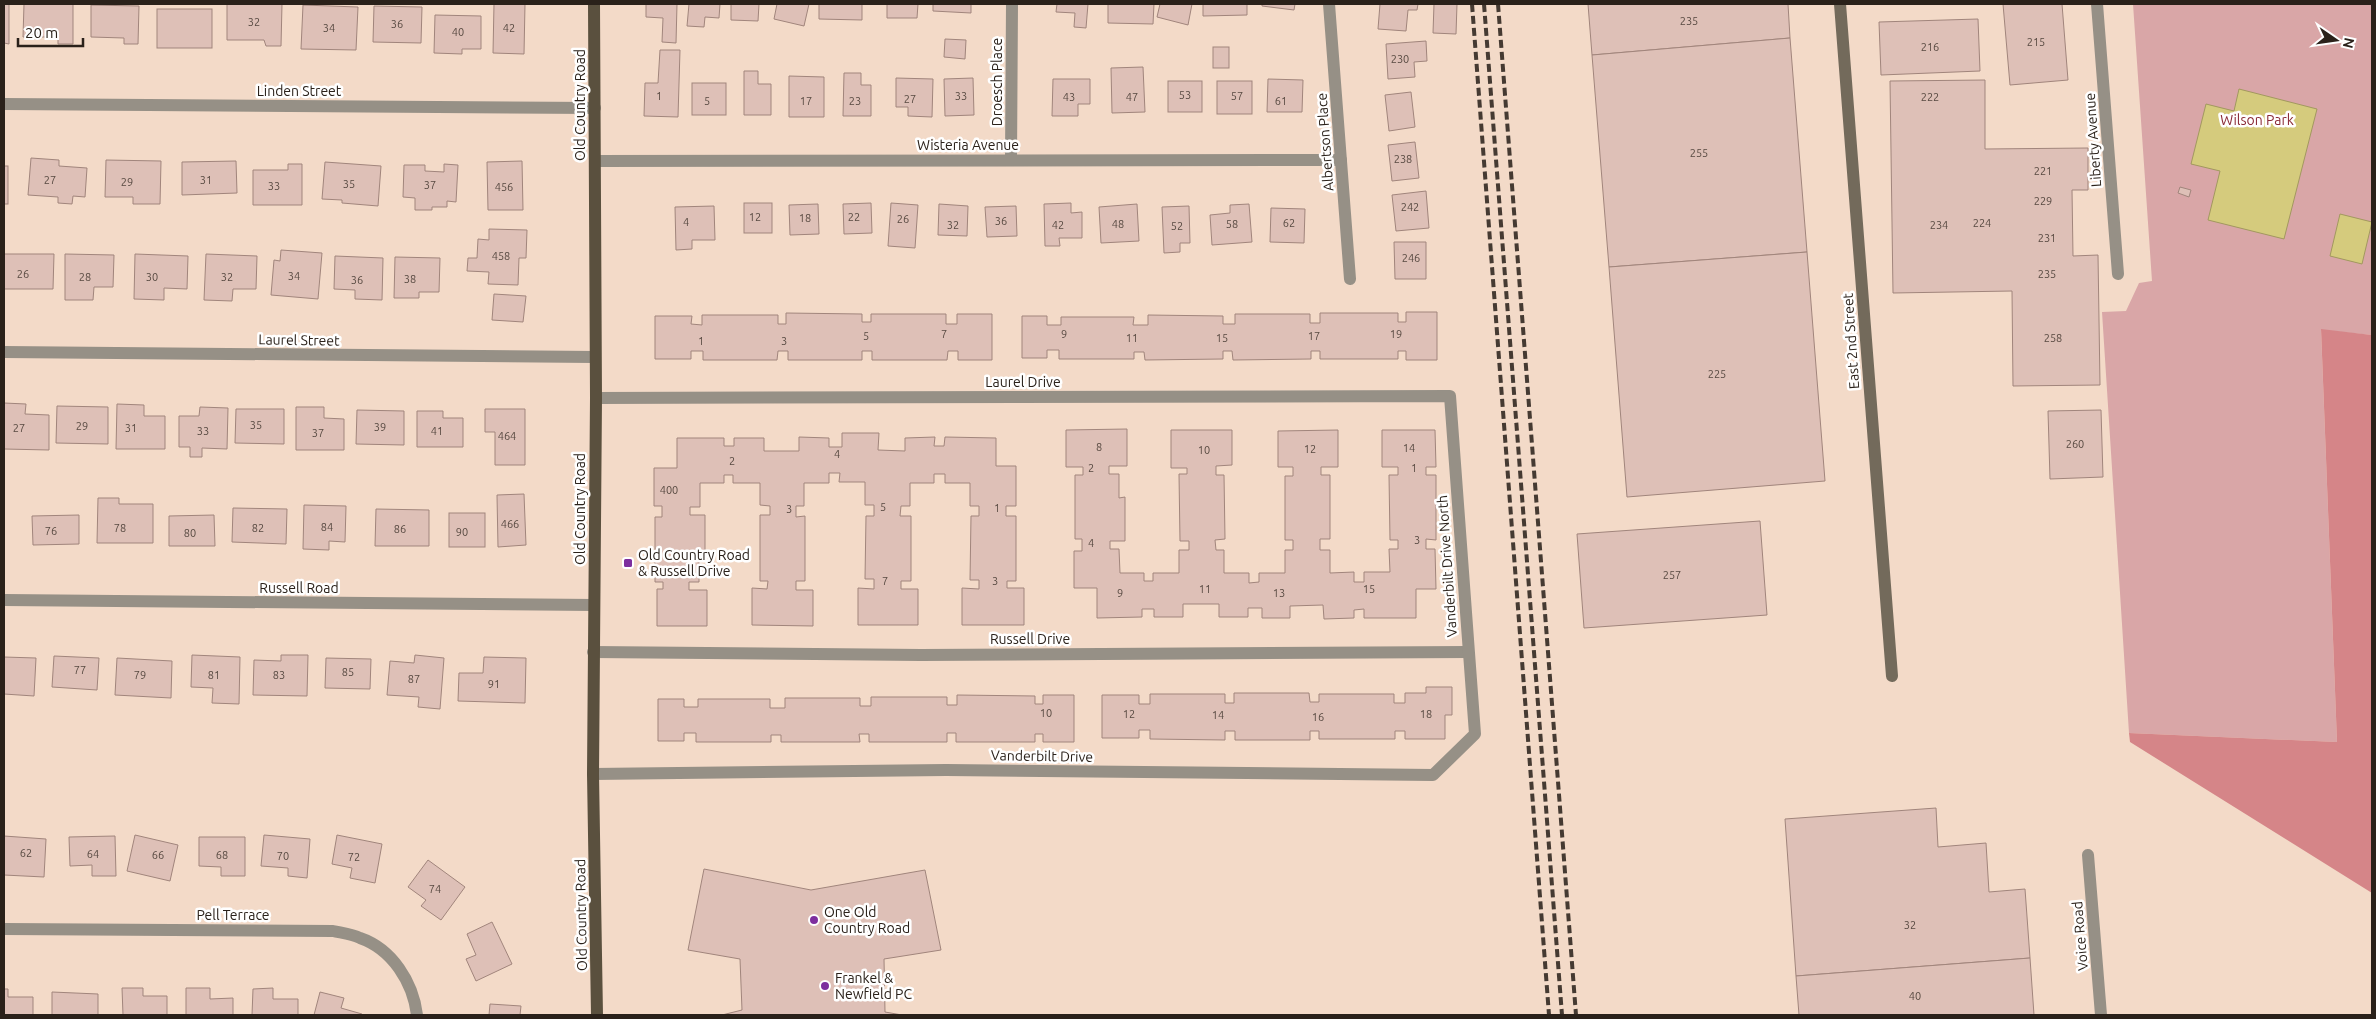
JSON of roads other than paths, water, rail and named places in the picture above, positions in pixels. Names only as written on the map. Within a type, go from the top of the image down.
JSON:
[{"type":"main road","name":"Old Country Road","points":[[594,4],[594,357],[596,398],[593,774],[597,1015]]},
{"type":"street","name":"Droesch Place","points":[[1011,160],[1012,4]]},
{"type":"street","name":"Albertson Place","points":[[1329,4],[1350,279]]},
{"type":"street","name":"East 2nd Street","points":[[1840,4],[1892,676]]},
{"type":"street","name":"Liberty Avenue","points":[[2097,4],[2118,274]]},
{"type":"street","name":"Linden Street","points":[[4,104],[595,108]]},
{"type":"street","name":"Wisteria Avenue","points":[[595,161],[1341,160]]},
{"type":"street","name":"Laurel Street","points":[[4,352],[594,357]]},
{"type":"street","name":"Laurel Drive","points":[[596,398],[1450,396]]},
{"type":"street","name":"Vanderbilt Drive North","points":[[1450,396],[1475,734]]},
{"type":"street","name":"Russell Road","points":[[4,600],[594,605]]},
{"type":"street","name":"Russell Drive","points":[[593,652],[930,655],[1468,652]]},
{"type":"street","name":"Vanderbilt Drive","points":[[593,774],[956,770],[1433,775],[1475,734]]},
{"type":"street","name":"Voice Road","points":[[2088,855],[2101,1015]]},
{"type":"street","name":"Pell Terrace","points":[[4,929],[334,931],[361,938],[382,950],[402,971],[412,992],[417,1015]]},
{"type":"railway","points":[[1472,4],[1549,1015]]},
{"type":"railway","points":[[1484,4],[1562,1015]]},
{"type":"railway","points":[[1498,4],[1576,1015]]},
{"type":"place","name":"Old Country Road & Russell Drive","points":[[628,563]]},
{"type":"place","name":"One Old Country Road","points":[[814,920]]},
{"type":"place","name":"Frankel & Newfield PC","points":[[825,986]]},
{"type":"park label","name":"Wilson Park","points":[[2257,120]]}]
